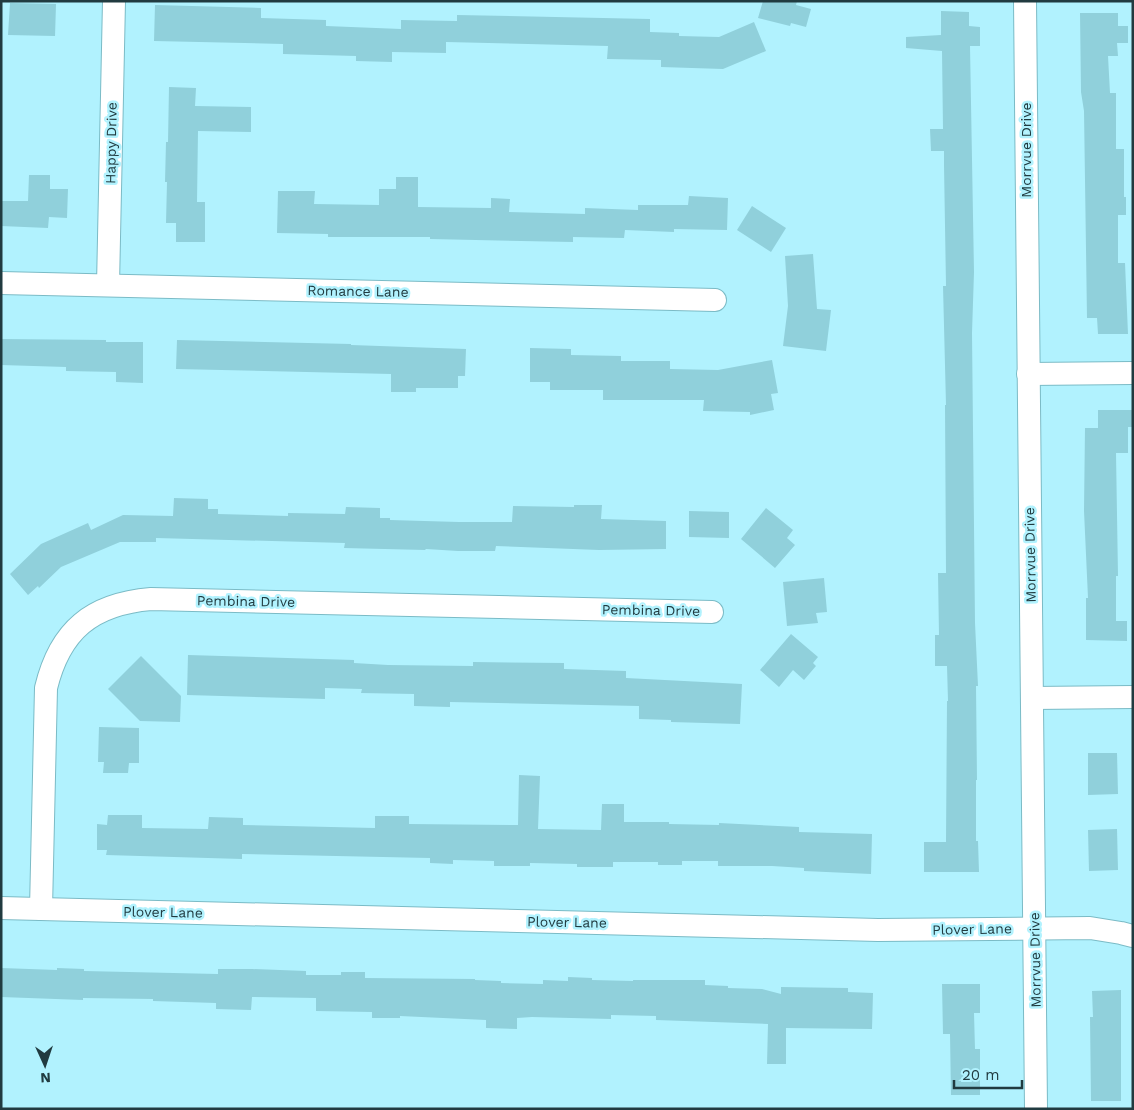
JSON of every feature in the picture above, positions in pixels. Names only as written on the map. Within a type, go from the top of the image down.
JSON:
[{"type":"street","name":"Happy Drive","points":[[108,285],[114,1]]},
{"type":"street","name":"Morrvue Drive","points":[[1025,1],[1036,1109]]},
{"type":"street","name":"Romance Lane","points":[[1,283],[715,300]]},
{"type":"street","points":[[1028,374],[1133,373]]},
{"type":"street","name":"Pembina Drive","points":[[41,909],[46,688],[51,667],[60,648],[74,631],[90,617],[109,606],[130,600],[151,598],[712,612]]},
{"type":"street","points":[[1032,698],[1133,697]]},
{"type":"street","name":"Plover Lane","points":[[1,908],[878,930],[1090,928],[1133,936]]},
{"type":"building","points":[[763,1],[797,1],[796,5],[811,9],[806,27],[791,23],[790,26],[758,18]]},
{"type":"building","points":[[10,3],[56,4],[55,36],[8,35]]},
{"type":"building","points":[[155,5],[261,8],[261,18],[326,20],[326,26],[401,29],[401,20],[457,21],[457,15],[650,19],[650,32],[679,33],[679,36],[719,37],[754,22],[766,51],[723,69],[661,67],[661,60],[607,59],[608,46],[446,42],[446,53],[392,52],[392,62],[356,61],[356,56],[283,54],[283,44],[154,41]]},
{"type":"building","points":[[941,11],[969,12],[969,26],[980,27],[980,46],[970,46],[974,272],[972,333],[975,623],[978,686],[976,686],[976,841],[978,841],[979,872],[924,872],[924,842],[946,842],[947,666],[935,666],[935,635],[939,635],[938,573],[946,573],[946,405],[943,286],[946,286],[944,151],[931,151],[930,129],[943,129],[942,51],[906,48],[906,37],[941,35]]},
{"type":"building","points":[[1080,13],[1118,13],[1118,26],[1128,26],[1128,43],[1117,43],[1118,56],[1108,56],[1110,93],[1116,93],[1116,149],[1124,149],[1126,215],[1118,215],[1118,263],[1125,263],[1128,334],[1098,334],[1097,318],[1087,318],[1084,111],[1081,92]]},
{"type":"building","points":[[169,87],[196,88],[195,106],[251,107],[251,132],[198,131],[197,202],[205,202],[205,242],[176,242],[176,223],[166,223],[167,182],[165,182]]},
{"type":"building","points":[[29,175],[50,175],[50,189],[68,189],[67,218],[49,217],[48,228],[1,226],[1,201],[28,201]]},
{"type":"building","points":[[396,177],[418,177],[418,207],[491,208],[491,198],[510,199],[509,212],[585,214],[585,208],[638,210],[638,205],[688,205],[689,196],[728,198],[727,230],[674,229],[674,232],[625,230],[624,238],[573,237],[573,242],[430,239],[430,237],[328,237],[328,234],[277,233],[278,191],[315,191],[314,204],[379,205],[379,189],[396,189]]},
{"type":"building","points":[[752,206],[786,228],[771,252],[737,230]]},
{"type":"building","points":[[813,254],[817,309],[831,310],[826,351],[783,346],[788,306],[785,256]]},
{"type":"building","points":[[1,339],[143,342],[143,383],[116,382],[116,372],[66,371],[66,367],[1,365]]},
{"type":"building","points":[[177,340],[466,349],[465,376],[458,376],[458,388],[416,388],[416,392],[391,392],[391,374],[176,369]]},
{"type":"building","points":[[530,348],[571,349],[571,355],[621,356],[621,361],[670,361],[670,369],[718,370],[772,360],[778,393],[771,394],[774,410],[750,415],[750,412],[703,411],[704,400],[603,400],[603,390],[550,390],[550,382],[530,382]]},
{"type":"building","points":[[1098,410],[1133,410],[1133,427],[1128,427],[1128,453],[1116,453],[1118,576],[1116,576],[1116,621],[1127,621],[1127,641],[1086,640],[1086,598],[1088,598],[1084,511],[1085,428],[1098,428]]},
{"type":"building","points":[[174,498],[208,499],[208,509],[218,509],[218,514],[288,516],[288,513],[345,514],[346,507],[380,508],[380,518],[390,518],[390,520],[459,522],[512,522],[513,506],[574,507],[574,505],[602,505],[601,519],[666,521],[666,549],[599,550],[496,546],[495,551],[458,551],[344,548],[345,543],[156,538],[156,542],[120,542],[61,567],[39,588],[38,586],[28,595],[10,574],[41,544],[88,523],[91,530],[123,515],[173,516]]},
{"type":"building","points":[[766,508],[793,530],[787,538],[795,545],[775,568],[741,539]]},
{"type":"building","points":[[689,511],[729,512],[729,538],[689,537]]},
{"type":"building","points":[[824,578],[827,612],[816,613],[818,623],[787,626],[783,582]]},
{"type":"building","points":[[791,634],[818,657],[813,663],[816,666],[804,680],[793,670],[779,687],[760,670]]},
{"type":"building","points":[[188,655],[354,660],[354,663],[388,665],[473,666],[473,662],[564,663],[564,669],[626,671],[626,678],[742,684],[740,724],[639,719],[639,706],[450,702],[450,707],[414,706],[414,694],[361,693],[362,689],[325,688],[325,699],[187,695]]},
{"type":"building","points":[[141,656],[181,696],[180,722],[140,721],[108,689]]},
{"type":"building","points":[[99,727],[139,728],[139,763],[129,763],[128,773],[103,773],[104,762],[98,762]]},
{"type":"building","points":[[1088,753],[1117,753],[1118,794],[1088,795]]},
{"type":"building","points":[[519,775],[540,776],[538,829],[601,830],[602,804],[624,804],[624,822],[719,825],[719,823],[799,827],[799,832],[872,834],[871,874],[804,871],[804,868],[772,866],[718,866],[718,861],[682,861],[682,865],[658,865],[658,862],[613,862],[613,867],[577,867],[577,864],[530,863],[530,866],[494,866],[494,861],[453,860],[453,864],[430,863],[430,858],[242,854],[242,859],[106,855],[107,850],[97,850],[97,824],[107,825],[108,815],[142,815],[142,828],[208,829],[209,817],[243,818],[243,825],[375,828],[375,816],[409,816],[409,824],[518,825]]},
{"type":"building","points":[[1117,829],[1118,870],[1089,871],[1088,830]]},
{"type":"building","points":[[1,968],[57,970],[57,968],[84,969],[84,971],[218,974],[218,969],[252,969],[306,971],[306,975],[341,975],[341,972],[365,972],[365,978],[475,979],[501,981],[501,983],[543,984],[543,980],[568,981],[568,977],[592,978],[592,980],[633,981],[705,980],[705,985],[762,989],[781,994],[781,987],[848,988],[848,992],[873,993],[872,1029],[786,1028],[786,1064],[767,1064],[768,1024],[656,1020],[656,1016],[611,1015],[611,1019],[517,1018],[517,1029],[486,1028],[486,1020],[400,1016],[400,1018],[372,1018],[372,1012],[316,1011],[316,998],[252,997],[251,1010],[216,1009],[216,1003],[153,1001],[153,999],[83,998],[83,1000],[1,997]]},
{"type":"building","points":[[942,984],[980,984],[980,1013],[974,1013],[975,1049],[980,1049],[980,1095],[951,1095],[950,1034],[943,1034]]},
{"type":"building","points":[[1121,990],[1121,1101],[1091,1101],[1090,1017],[1093,1017],[1092,991]]}]
